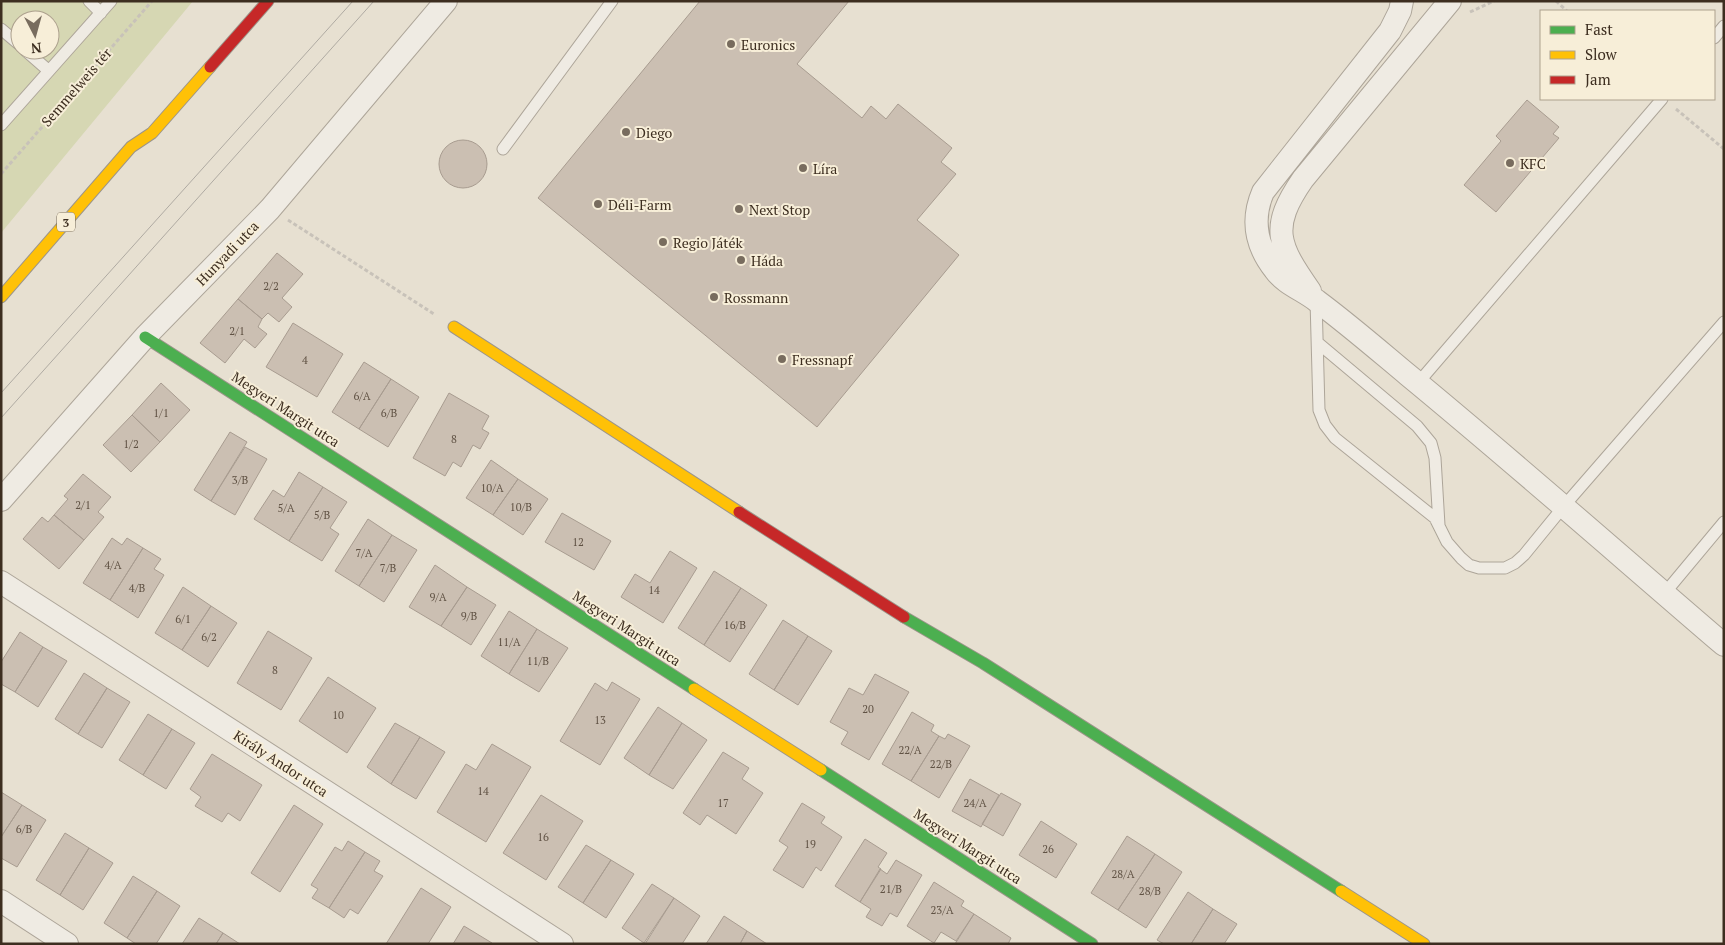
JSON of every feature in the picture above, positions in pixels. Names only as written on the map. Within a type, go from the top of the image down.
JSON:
[{"type":"street","name":"3","points":[[1,297],[131,147],[152,133],[268,1]]},
{"type":"street","points":[[178,104],[202,91],[282,1]]},
{"type":"street","name":"Hunyadi utca","points":[[1,500],[145,337],[270,208],[446,1]]},
{"type":"street","points":[[1402,1],[1400,11],[1390,31],[1263,192],[1257,212],[1256,232],[1262,250],[1282,278],[1316,300],[1481,434],[1724,645]]},
{"type":"street","points":[[1316,300],[1286,255],[1283,246],[1282,219],[1289,201],[1303,179],[1450,1]]},
{"type":"street","name":"3","points":[[131,147],[136,131]]},
{"type":"street","points":[[454,327],[878,601],[983,663],[1424,944]]},
{"type":"street","name":"Megyeri Margit utca","points":[[145,337],[1066,937],[1092,944]]},
{"type":"street","name":"Király Andor utca","points":[[1,582],[562,944]]},
{"type":"street","points":[[1,901],[67,944]]},
{"type":"lane","points":[[89,1],[101,12]]},
{"type":"lane","points":[[2,123],[111,1]]},
{"type":"lane","points":[[503,149],[612,1]]},
{"type":"lane","points":[[1715,37],[1724,26]]},
{"type":"lane","points":[[36,60],[49,71]]},
{"type":"lane","points":[[1418,383],[1661,100]]},
{"type":"lane","points":[[1316,300],[1319,410],[1324,425],[1335,438],[1435,518],[1446,542],[1461,558],[1479,568],[1505,568],[1515,563],[1524,555],[1564,506],[1724,322]]},
{"type":"lane","points":[[1318,343],[1417,426],[1430,442],[1435,458],[1439,525]]},
{"type":"lane","points":[[1664,594],[1724,522]]},
{"type":"path","name":"Semmelweis tér","points":[[1,174],[152,1]]},
{"type":"path","points":[[1556,1],[1566,10]]},
{"type":"path","points":[[1672,105],[1724,149]]},
{"type":"path","points":[[270,208],[454,327]]},
{"type":"green space","points":[[1,1],[193,1],[1,233]]},
{"type":"building","name":"Next Stop","points":[[700,1],[849,1],[797,64],[862,118],[871,106],[886,119],[898,104],[952,148],[941,162],[956,174],[917,220],[959,255],[817,427],[538,198]]},
{"type":"building","name":"KFC","points":[[1527,100],[1559,127],[1553,134],[1559,138],[1496,212],[1464,185],[1501,141],[1496,136]]},
{"type":"building","points":[[458,140],[468,140],[477,144],[483,150],[486,155],[486,173],[477,184],[468,188],[458,188],[449,184],[443,178],[439,169],[439,159],[443,150],[449,144]]},
{"type":"building","points":[[277,253],[303,274],[282,298],[292,307],[279,322],[268,313],[262,319],[238,299]]},
{"type":"building","points":[[238,299],[262,319],[258,327],[267,334],[255,348],[244,339],[225,363],[200,343]]},
{"type":"building","points":[[293,323],[343,354],[317,397],[266,367]]},
{"type":"building","points":[[364,362],[391,379],[359,429],[332,412]]},
{"type":"building","points":[[391,379],[419,397],[388,447],[359,429]]},
{"type":"building","points":[[161,383],[190,410],[160,442],[132,415]]},
{"type":"building","points":[[449,393],[489,416],[482,429],[489,433],[480,449],[473,445],[461,467],[453,462],[445,476],[413,458]]},
{"type":"building","points":[[132,415],[160,442],[131,472],[103,445]]},
{"type":"building","points":[[230,432],[247,442],[211,501],[194,490]]},
{"type":"building","points":[[245,447],[267,459],[235,515],[211,501]]},
{"type":"building","points":[[491,460],[518,479],[493,515],[466,498]]},
{"type":"building","points":[[299,472],[323,487],[289,541],[254,519],[273,490],[284,497]]},
{"type":"building","points":[[83,474],[111,497],[98,512],[104,517],[84,540],[54,515],[68,499],[64,496]]},
{"type":"building","points":[[518,479],[548,499],[523,535],[493,515]]},
{"type":"building","points":[[323,487],[347,502],[330,528],[339,534],[322,561],[289,541]]},
{"type":"building","points":[[562,513],[611,541],[594,570],[545,542]]},
{"type":"building","points":[[54,515],[84,540],[59,569],[23,539],[42,517],[48,522]]},
{"type":"building","points":[[368,519],[392,535],[359,586],[335,571]]},
{"type":"building","points":[[392,535],[417,550],[384,602],[359,586]]},
{"type":"building","points":[[112,538],[122,545],[127,538],[143,548],[110,600],[83,583]]},
{"type":"building","points":[[143,548],[161,559],[154,569],[164,575],[138,618],[110,600]]},
{"type":"building","points":[[670,551],[697,568],[663,623],[621,597],[635,574],[650,583]]},
{"type":"building","points":[[435,565],[467,587],[441,626],[409,607]]},
{"type":"building","points":[[714,571],[741,588],[704,645],[678,628]]},
{"type":"building","points":[[183,587],[211,606],[182,650],[155,633]]},
{"type":"building","points":[[467,587],[496,605],[471,645],[441,626]]},
{"type":"building","points":[[741,588],[767,605],[730,662],[704,645]]},
{"type":"building","points":[[211,606],[237,623],[208,667],[182,650]]},
{"type":"building","points":[[509,611],[537,629],[509,674],[481,656]]},
{"type":"building","points":[[783,620],[808,636],[774,690],[749,674]]},
{"type":"building","points":[[537,629],[568,648],[539,692],[509,674]]},
{"type":"building","points":[[268,631],[312,658],[281,710],[237,683]]},
{"type":"building","points":[[20,632],[43,647],[15,692],[1,684],[1,662]]},
{"type":"building","points":[[808,636],[832,651],[798,705],[774,690]]},
{"type":"building","points":[[43,647],[67,661],[38,707],[15,692]]},
{"type":"building","points":[[84,673],[107,688],[78,734],[55,719]]},
{"type":"building","points":[[875,674],[909,692],[869,760],[841,744],[848,732],[830,722],[849,688],[863,695]]},
{"type":"building","points":[[328,677],[376,708],[347,753],[299,721]]},
{"type":"building","points":[[612,682],[640,699],[600,765],[560,741],[595,683],[607,691]]},
{"type":"building","points":[[107,688],[130,702],[102,748],[78,734]]},
{"type":"building","points":[[658,707],[682,723],[649,775],[624,758]]},
{"type":"building","points":[[912,712],[934,725],[931,731],[939,736],[911,781],[882,764]]},
{"type":"building","points":[[148,714],[172,729],[143,775],[119,760]]},
{"type":"building","points":[[395,723],[420,737],[391,784],[367,767]]},
{"type":"building","points":[[682,723],[707,740],[673,789],[649,775]]},
{"type":"building","points":[[172,729],[195,743],[166,789],[143,775]]},
{"type":"building","points":[[948,734],[970,746],[939,798],[911,781],[939,736],[945,739]]},
{"type":"building","points":[[420,737],[445,752],[416,799],[391,784]]},
{"type":"building","points":[[492,744],[531,767],[486,842],[437,812],[466,764],[476,770]]},
{"type":"building","points":[[723,752],[749,768],[742,779],[763,793],[736,834],[707,815],[700,825],[683,813]]},
{"type":"building","points":[[212,754],[262,785],[240,821],[228,813],[222,822],[195,806],[201,797],[190,789]]},
{"type":"building","points":[[970,779],[999,795],[981,827],[952,811]]},
{"type":"building","points":[[1,792],[22,805],[1,837]]},
{"type":"building","points":[[1001,793],[1021,804],[1003,836],[982,824]]},
{"type":"building","points":[[541,795],[583,821],[546,880],[503,853]]},
{"type":"building","points":[[802,803],[825,817],[821,823],[842,837],[821,871],[816,867],[803,888],[773,870],[788,847],[779,841]]},
{"type":"building","points":[[22,805],[46,820],[17,867],[1,858],[1,837]]},
{"type":"building","points":[[294,805],[323,824],[280,892],[251,873]]},
{"type":"building","points":[[1041,821],[1077,844],[1056,878],[1019,855]]},
{"type":"building","points":[[65,833],[89,848],[60,895],[36,880]]},
{"type":"building","points":[[1127,836],[1155,854],[1118,910],[1091,893]]},
{"type":"building","points":[[865,839],[887,853],[878,867],[881,869],[860,902],[835,886]]},
{"type":"building","points":[[348,841],[365,852],[329,908],[312,898],[318,889],[311,885],[335,847],[342,851]]},
{"type":"building","points":[[586,845],[611,860],[583,903],[558,887]]},
{"type":"building","points":[[89,848],[113,863],[83,910],[60,895]]},
{"type":"building","points":[[365,852],[380,861],[374,871],[383,876],[358,914],[350,909],[344,918],[329,908]]},
{"type":"building","points":[[1155,854],[1182,872],[1146,928],[1118,910]]},
{"type":"building","points":[[611,860],[634,874],[606,918],[583,903]]},
{"type":"building","points":[[896,860],[922,875],[897,917],[890,913],[882,926],[866,917],[871,909],[860,902],[880,869],[887,874]]},
{"type":"building","points":[[133,876],[157,891],[127,938],[104,923]]},
{"type":"building","points":[[934,882],[964,901],[961,906],[974,914],[956,941],[941,932],[934,943],[907,926]]},
{"type":"building","points":[[652,884],[674,898],[644,943],[622,928]]},
{"type":"building","points":[[421,888],[451,907],[428,944],[386,944]]},
{"type":"building","points":[[157,891],[180,906],[156,944],[136,944],[127,938]]},
{"type":"building","points":[[1188,892],[1213,909],[1191,944],[1164,944],[1157,940]]},
{"type":"building","points":[[674,898],[700,916],[682,944],[645,944]]},
{"type":"building","points":[[1213,909],[1237,924],[1224,944],[1191,944]]},
{"type":"building","points":[[974,914],[1011,938],[1008,944],[955,944]]},
{"type":"building","points":[[724,916],[747,931],[740,944],[706,944]]},
{"type":"building","points":[[199,918],[223,933],[216,944],[182,944]]},
{"type":"building","points":[[464,926],[492,943],[453,944]]},
{"type":"building","points":[[747,931],[767,944],[740,944]]},
{"type":"building","points":[[223,933],[240,944],[216,944]]},
{"type":"tram line","points":[[1,393],[353,1]]},
{"type":"tram line","points":[[1,418],[374,1]]},
{"type":"traffic: fast","points":[[145,337],[694,689]]},
{"type":"traffic: fast","points":[[904,617],[983,663],[1341,891]]},
{"type":"traffic: fast","points":[[821,770],[1092,944]]},
{"type":"traffic: slow","points":[[1,297],[131,147],[152,133],[210,67]]},
{"type":"traffic: slow","points":[[454,327],[739,512]]},
{"type":"traffic: slow","points":[[694,689],[821,770]]},
{"type":"traffic: slow","points":[[1341,891],[1424,944]]},
{"type":"traffic: jam","points":[[210,67],[268,1]]},
{"type":"traffic: jam","points":[[739,512],[904,617]]},
{"type":"place","name":"Euronics","points":[[731,44]]},
{"type":"place","name":"Diego","points":[[626,132]]},
{"type":"place","name":"KFC","points":[[1510,163]]},
{"type":"place","name":"Líra","points":[[803,168]]},
{"type":"place","name":"Déli-Farm","points":[[598,204]]},
{"type":"place","name":"Next Stop","points":[[739,209]]},
{"type":"place","name":"Regio Játék","points":[[663,242]]},
{"type":"place","name":"Háda","points":[[741,260]]},
{"type":"place","name":"Rossmann","points":[[714,297]]},
{"type":"place","name":"Fressnapf","points":[[782,359]]}]
